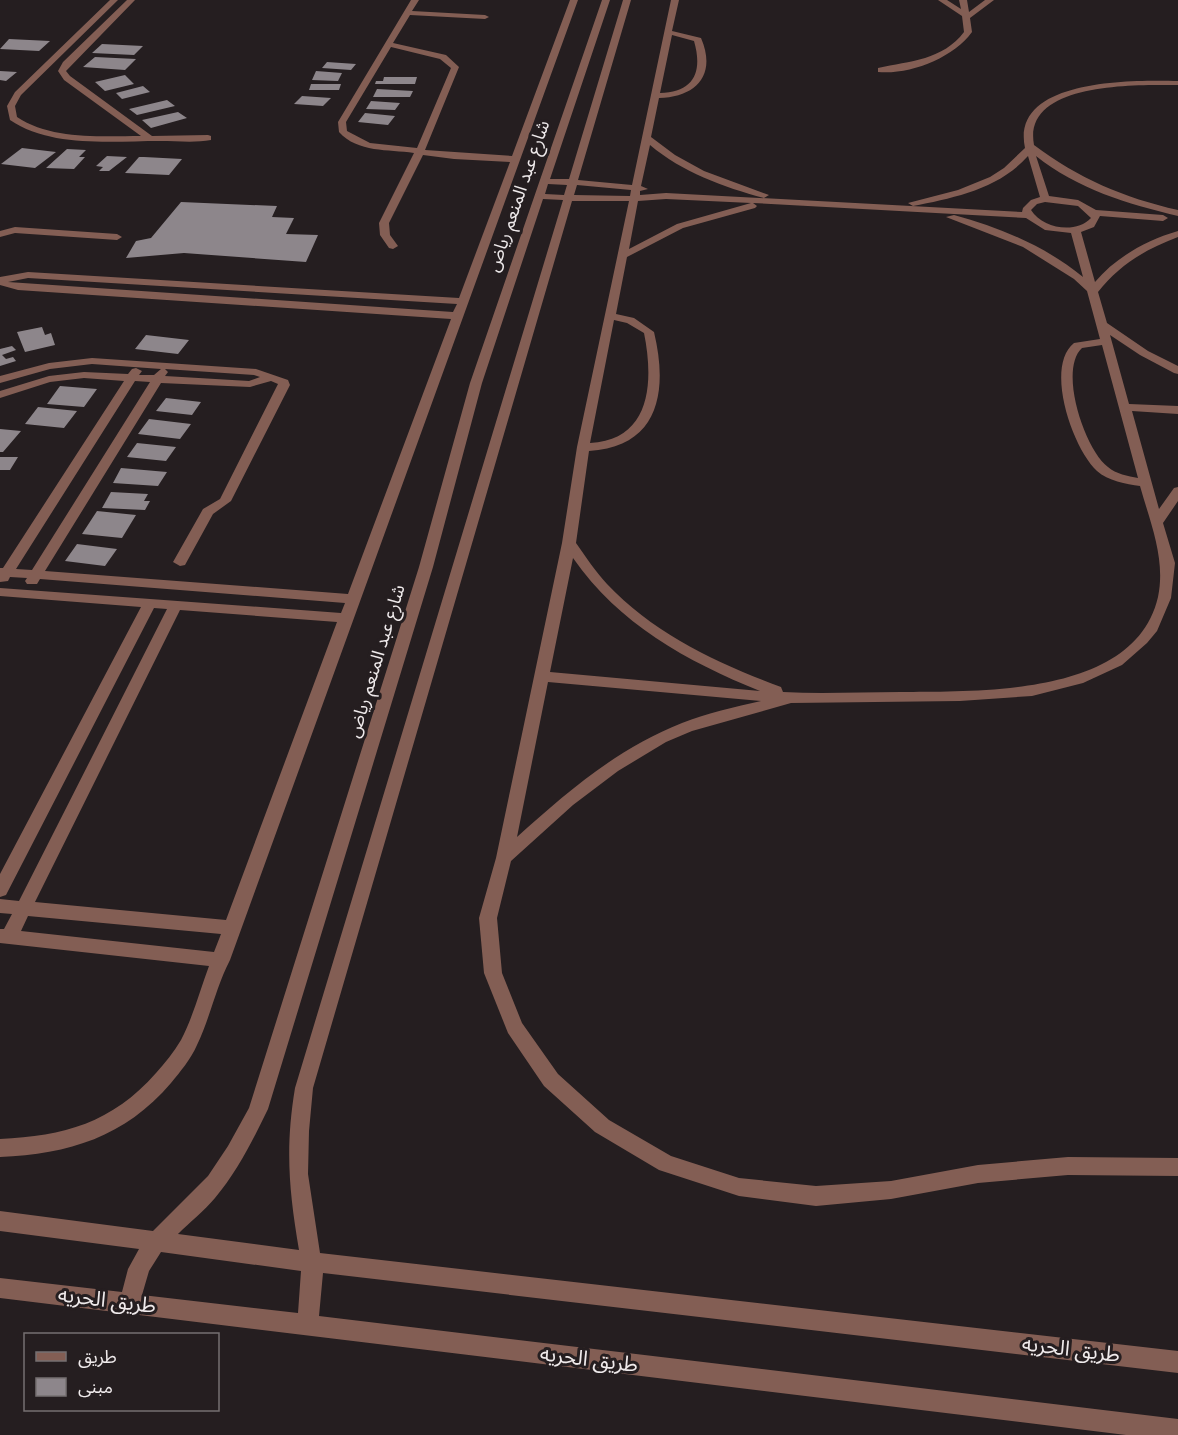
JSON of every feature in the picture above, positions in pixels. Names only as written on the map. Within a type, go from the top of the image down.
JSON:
[{"type":"street","points":[[114,0],[14,100],[10,112],[17,123],[35,131],[59,135],[208,138]]},
{"type":"street","points":[[131,0],[63,67],[63,75],[148,137]]},
{"type":"street","points":[[415,0],[341,127],[348,137],[363,144],[384,149],[420,151],[435,155],[518,156]]},
{"type":"street","points":[[0,1148],[32,1149],[64,1143],[97,1131],[127,1114],[153,1093],[174,1069],[189,1043],[351,598],[518,156],[574,0]]},
{"type":"street","name":"شارع عبد المنعم رياض","points":[[130,1303],[143,1260],[159,1240],[185,1216],[229,1163],[258,1110],[426,567],[476,383],[606,0]]},
{"type":"street","points":[[306,1324],[312,1303],[313,1262],[301,1202],[298,1173],[297,1144],[304,1088],[627,0]]},
{"type":"street","points":[[675,0],[583,447],[569,543],[504,858],[488,918],[493,973],[514,1027],[551,1080],[602,1126],[666,1163],[739,1187],[816,1196],[891,1190],[978,1174],[1068,1166],[1178,1167]]},
{"type":"street","points":[[942,0],[967,16]]},
{"type":"street","points":[[881,70],[924,62],[954,48],[963,41],[968,32],[963,0]]},
{"type":"street","points":[[967,16],[990,0]]},
{"type":"street","points":[[407,13],[485,17]]},
{"type":"street","points":[[654,96],[673,95],[687,91],[701,68],[701,50],[698,40],[667,32]]},
{"type":"street","points":[[390,44],[443,57],[455,67],[420,151],[384,224],[385,235],[393,246]]},
{"type":"street","points":[[59,54],[75,54]]},
{"type":"street","points":[[1045,199],[1027,137],[1032,117],[1053,100],[1078,91],[1108,85],[1178,83]]},
{"type":"street","points":[[646,137],[671,157],[706,176],[776,200]]},
{"type":"street","points":[[904,204],[949,195],[987,182],[1014,166],[1030,147]]},
{"type":"street","points":[[1030,147],[1058,168],[1097,188],[1178,213]]},
{"type":"street","points":[[543,181],[776,200]]},
{"type":"street","points":[[538,196],[594,200],[666,196],[904,204],[1027,212],[1046,226],[1075,229],[1090,225],[1095,215]]},
{"type":"street","points":[[1027,212],[1034,202],[1045,199],[1074,202],[1095,215],[1148,220],[1178,219]]},
{"type":"street","points":[[622,256],[659,235],[702,218],[776,200]]},
{"type":"street","points":[[844,203],[914,209],[1027,212]]},
{"type":"street","points":[[914,209],[970,222],[1020,241],[1062,265],[1093,291]]},
{"type":"street","points":[[541,676],[793,698],[988,696],[1049,688],[1101,670],[1135,646],[1149,633],[1162,611],[1168,587],[1168,563],[1075,229]]},
{"type":"street","points":[[0,234],[15,230],[117,237]]},
{"type":"street","points":[[1093,291],[1123,260],[1152,244],[1178,234]]},
{"type":"street","points":[[0,279],[28,275],[463,302]]},
{"type":"street","points":[[0,279],[6,285],[18,287],[458,316]]},
{"type":"street","points":[[583,447],[610,444],[631,435],[647,408],[653,388],[654,359],[649,332],[630,320],[609,316]]},
{"type":"street","points":[[1101,324],[1144,353],[1178,371]]},
{"type":"street","points":[[1107,342],[1087,343],[1074,349],[1067,387],[1072,414],[1084,443],[1096,463],[1111,475],[1145,483]]},
{"type":"street","points":[[0,380],[27,371],[70,362],[166,365],[256,372],[269,378],[282,380],[284,385],[225,500],[208,512],[180,562]]},
{"type":"street","points":[[2,576],[141,364]]},
{"type":"street","points":[[24,594],[166,365]]},
{"type":"street","points":[[0,395],[32,383],[66,376],[132,377],[249,384],[269,378]]},
{"type":"street","points":[[1125,410],[1178,410]]},
{"type":"street","points":[[1125,410],[1178,417]]},
{"type":"street","points":[[1156,523],[1178,491]]},
{"type":"street","points":[[569,543],[601,586],[650,628],[693,655],[793,698]]},
{"type":"street","points":[[2,576],[36,575],[351,598]]},
{"type":"street","points":[[0,592],[344,618]]},
{"type":"street","points":[[0,890],[150,603]]},
{"type":"street","points":[[176,605],[23,908],[4,937],[221,960]]},
{"type":"street","points":[[504,858],[570,798],[626,756],[688,726],[793,698]]},
{"type":"street","points":[[0,906],[232,928]]},
{"type":"street","name":"طريق الحريه","points":[[0,1221],[159,1240],[313,1262],[1178,1362]]},
{"type":"street","name":"طريق الحريه","points":[[0,1288],[1178,1430]]},
{"type":"building","points":[[9,39],[50,41],[39,51],[0,49]]},
{"type":"building","points":[[102,44],[143,46],[134,55],[92,53]]},
{"type":"building","points":[[95,57],[136,59],[125,70],[83,67]]},
{"type":"building","points":[[327,62],[356,64],[351,70],[322,68]]},
{"type":"building","points":[[0,71],[17,72],[6,81],[0,80]]},
{"type":"building","points":[[316,71],[342,73],[338,81],[312,80]]},
{"type":"building","points":[[125,75],[134,84],[105,91],[95,82]]},
{"type":"building","points":[[384,77],[417,77],[415,84],[375,84],[376,81],[383,81]]},
{"type":"building","points":[[311,84],[341,84],[339,90],[309,90]]},
{"type":"building","points":[[143,86],[150,92],[122,99],[116,93]]},
{"type":"building","points":[[377,89],[413,91],[410,97],[373,97]]},
{"type":"building","points":[[302,96],[331,98],[323,106],[294,104]]},
{"type":"building","points":[[167,100],[175,106],[137,115],[129,109]]},
{"type":"building","points":[[371,101],[400,103],[395,110],[366,109]]},
{"type":"building","points":[[178,112],[187,118],[151,128],[142,120]]},
{"type":"building","points":[[365,113],[395,116],[388,125],[358,122]]},
{"type":"building","points":[[22,148],[56,152],[35,168],[1,164]]},
{"type":"building","points":[[67,149],[86,150],[79,157],[85,157],[74,169],[46,168]]},
{"type":"building","points":[[107,156],[127,157],[109,171],[99,171],[103,167],[96,166]]},
{"type":"building","points":[[139,157],[182,159],[169,175],[125,173]]},
{"type":"building","points":[[181,202],[277,206],[272,217],[294,218],[286,234],[318,235],[306,262],[184,253],[126,258],[136,241],[151,238]]},
{"type":"building","points":[[42,327],[45,335],[51,333],[55,345],[25,352],[17,332]]},
{"type":"building","points":[[146,335],[189,340],[178,354],[135,349]]},
{"type":"building","points":[[12,346],[16,350],[2,355],[6,359],[13,357],[16,361],[0,366],[0,349]]},
{"type":"building","points":[[60,386],[97,389],[84,407],[47,404]]},
{"type":"building","points":[[166,398],[201,402],[192,415],[156,411]]},
{"type":"building","points":[[38,407],[77,411],[64,428],[25,424]]},
{"type":"building","points":[[149,419],[191,424],[180,439],[138,434]]},
{"type":"building","points":[[0,429],[21,431],[3,452],[0,452]]},
{"type":"building","points":[[137,443],[176,447],[166,461],[127,457]]},
{"type":"building","points":[[0,457],[18,457],[10,470],[0,470]]},
{"type":"building","points":[[121,468],[167,472],[158,486],[113,483]]},
{"type":"building","points":[[111,492],[148,494],[144,501],[150,501],[145,510],[102,508]]},
{"type":"building","points":[[97,511],[136,515],[122,538],[82,534]]},
{"type":"building","points":[[77,544],[117,549],[105,566],[65,561]]}]
